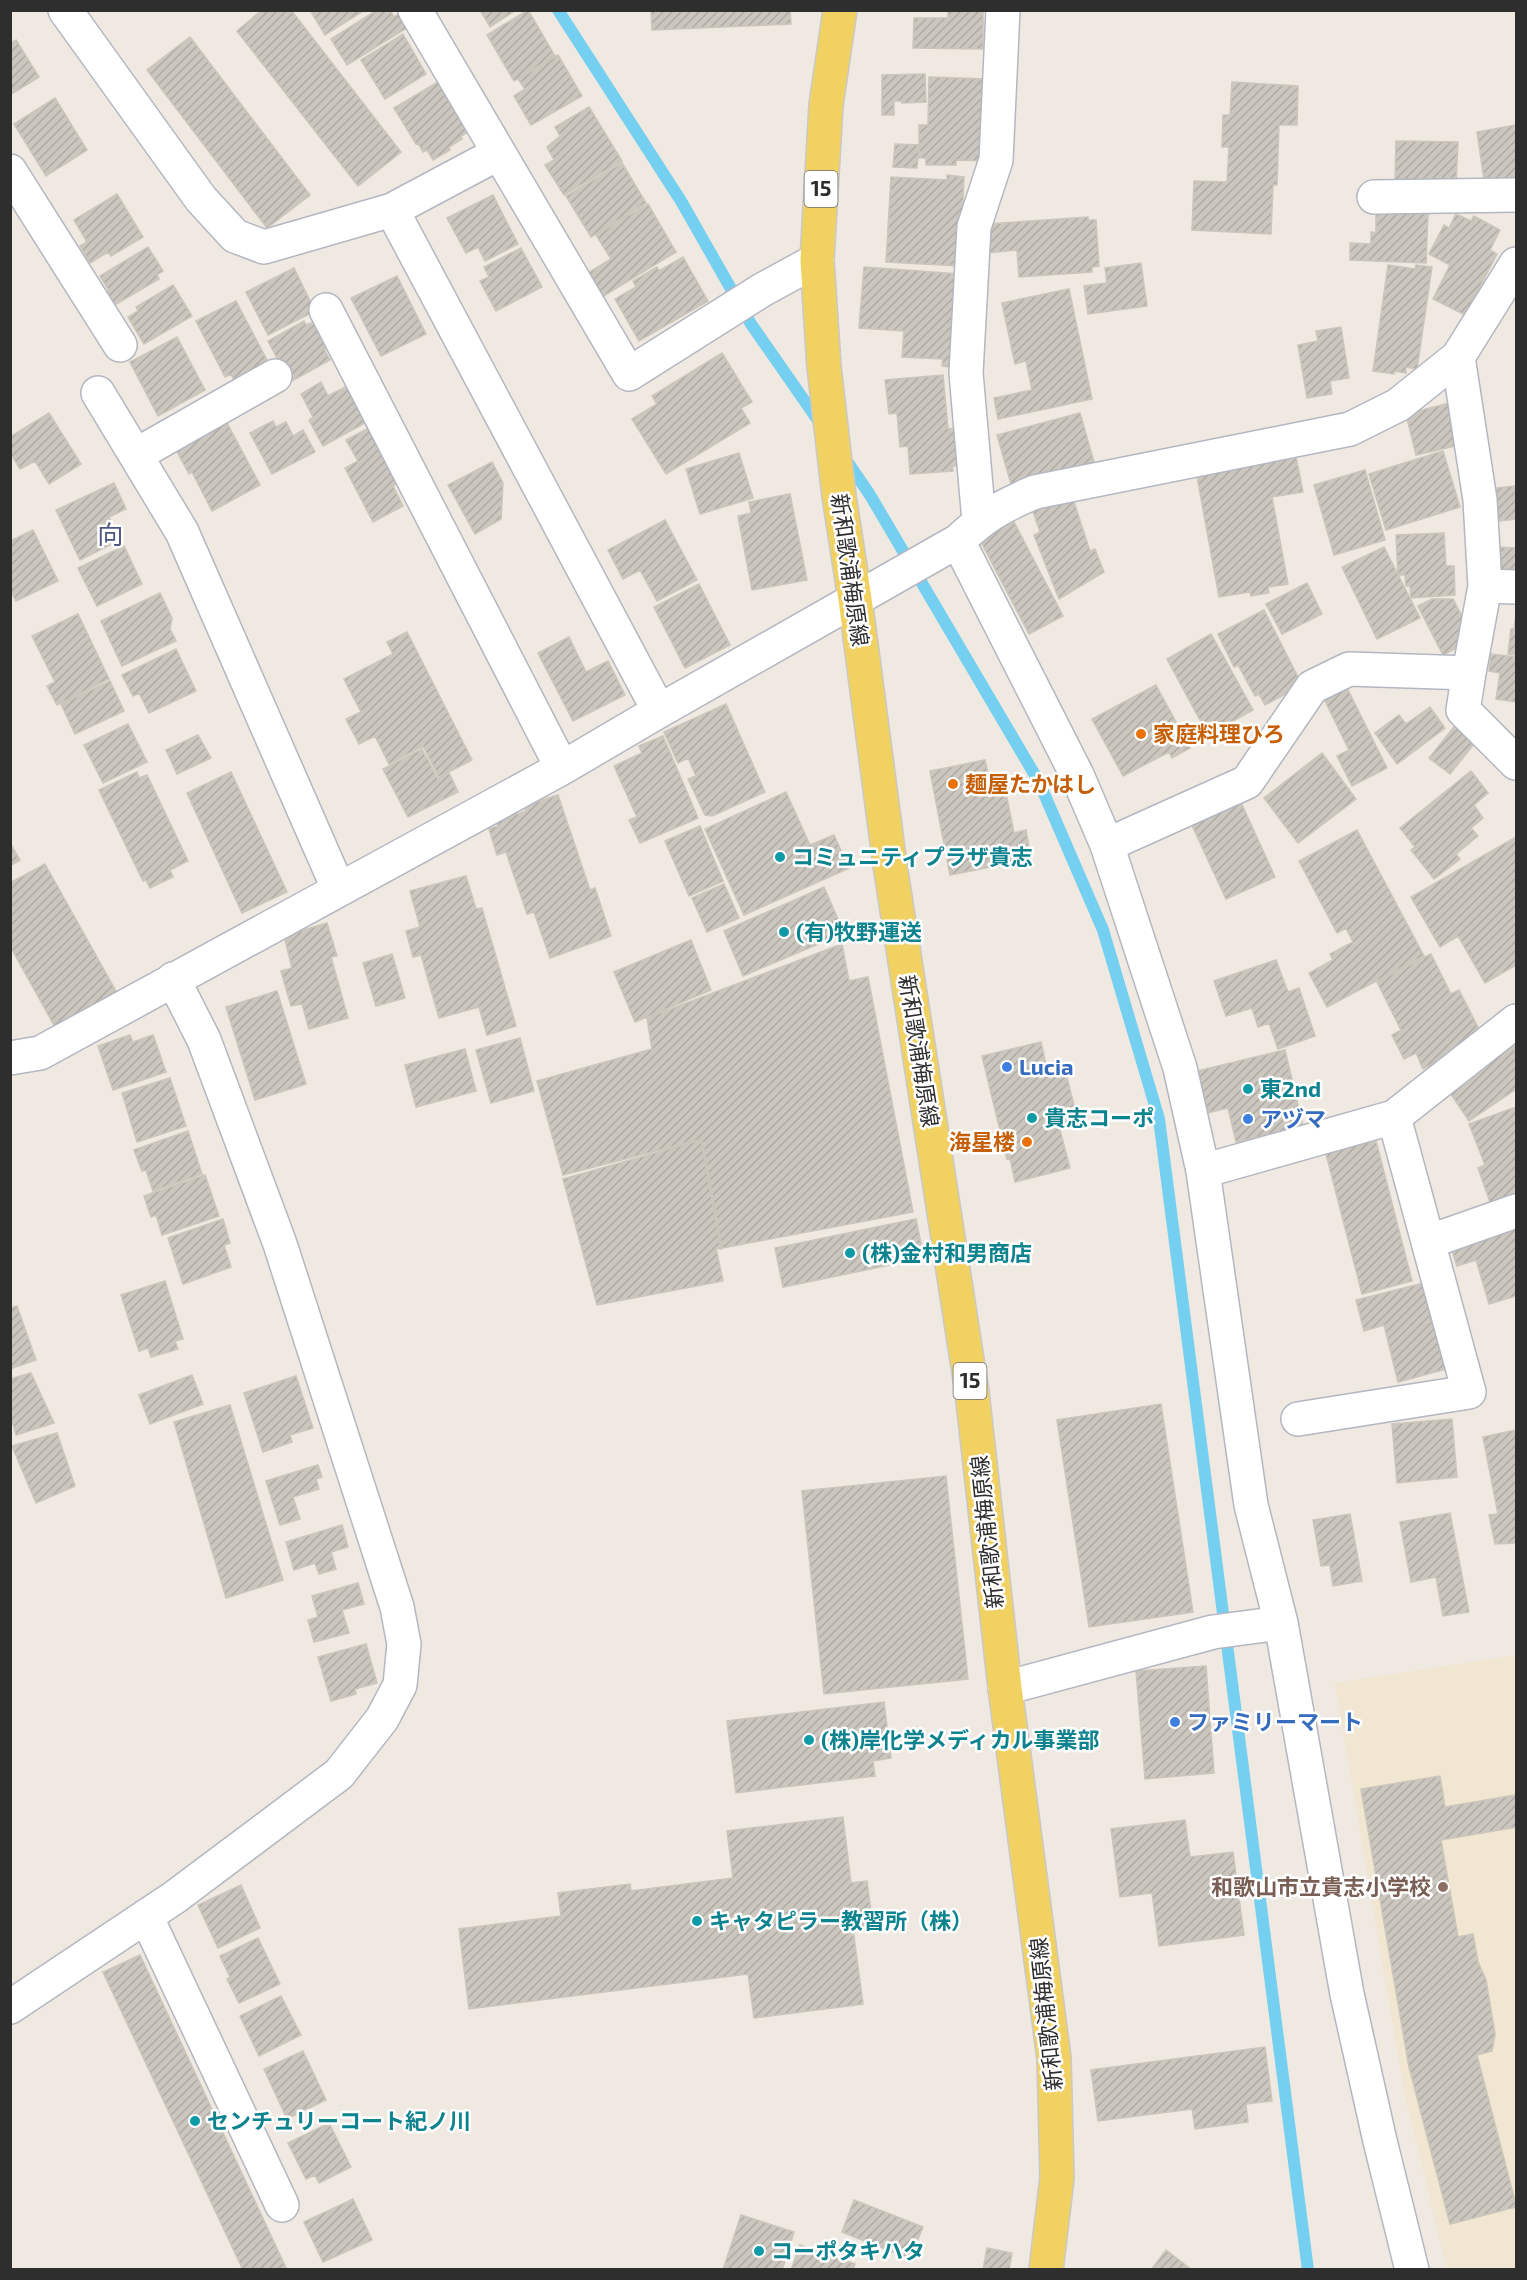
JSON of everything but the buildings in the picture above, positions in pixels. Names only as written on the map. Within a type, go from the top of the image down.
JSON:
[{"type":"main road","name":"新和歌浦梅原線","points":[[840,10],[826,105],[817,260],[824,368],[839,496],[890,865],[972,1392],[1005,1688],[1054,2058],[1058,2178],[1046,2270]]},
{"type":"street","points":[[65,10],[201,198],[235,236],[264,247],[392,210],[500,153]]},
{"type":"street","points":[[415,10],[629,374],[762,290],[817,260]]},
{"type":"street","points":[[1003,10],[996,160],[974,227],[966,373],[969,531],[1107,845],[1180,1068],[1203,1171],[1251,1505],[1281,1623],[1347,1994],[1412,2270]]},
{"type":"street","points":[[10,171],[120,345]]},
{"type":"street","points":[[1374,196],[1516,195]]},
{"type":"street","points":[[392,210],[659,711]]},
{"type":"street","points":[[10,1058],[39,1053],[338,888],[562,768],[915,565],[969,531],[998,508],[1035,492],[1350,429],[1398,405],[1458,357],[1516,264]]},
{"type":"street","points":[[326,310],[562,768]]},
{"type":"street","points":[[1458,357],[1480,500],[1485,586],[1464,710],[1516,763]]},
{"type":"street","points":[[136,455],[276,376]]},
{"type":"street","points":[[98,393],[182,532],[338,888]]},
{"type":"street","points":[[1485,586],[1516,587]]},
{"type":"street","points":[[1107,845],[1247,782],[1312,687],[1349,669],[1469,673]]},
{"type":"street","points":[[10,2007],[146,1916],[339,1774],[382,1719],[400,1685],[404,1644],[397,1607],[280,1244],[204,1040],[173,979]]},
{"type":"street","points":[[1203,1171],[1394,1118],[1516,1021]]},
{"type":"street","points":[[1298,1419],[1469,1392],[1394,1118]]},
{"type":"street","points":[[1428,1242],[1516,1211]]},
{"type":"street","points":[[1005,1688],[1213,1632],[1281,1623]]},
{"type":"street","points":[[146,1916],[282,2205]]},
{"type":"shaded area","name":"和歌山市立貴志小学校","points":[[1516,1655],[1516,2269],[1447,2269],[1404,2092],[1335,1683]]},
{"type":"waterway","points":[[558,10],[681,201],[751,324],[822,426]]},
{"type":"waterway","points":[[844,457],[870,495],[1039,782],[1103,930],[1159,1119],[1308,2270]]},
{"type":"place","name":"家庭料理ひろ","points":[[1141,734]]},
{"type":"place","name":"麺屋たかはし","points":[[953,784]]},
{"type":"place","name":"コミュニティプラザ貴志","points":[[780,857]]},
{"type":"place","name":"(有)牧野運送","points":[[784,932]]},
{"type":"place","name":"Lucia","points":[[1007,1067]]},
{"type":"place","name":"東2nd","points":[[1248,1089]]},
{"type":"place","name":"貴志コーポ","points":[[1032,1118]]},
{"type":"place","name":"アヅマ","points":[[1248,1119]]},
{"type":"place","name":"海星楼","points":[[1027,1142]]},
{"type":"place","name":"(株)金村和男商店","points":[[850,1253]]},
{"type":"place","name":"ファミリーマート","points":[[1175,1722]]},
{"type":"place","name":"(株)岸化学メディカル事業部","points":[[809,1740]]},
{"type":"place","name":"和歌山市立貴志小学校","points":[[1443,1887]]},
{"type":"place","name":"キャタピラー教習所（株）","points":[[697,1921]]},
{"type":"place","name":"センチュリーコート紀ノ川","points":[[195,2121]]},
{"type":"place","name":"コーポタキハタ","points":[[759,2251]]},
{"type":"district","name":"向","points":[[110,535]]}]
